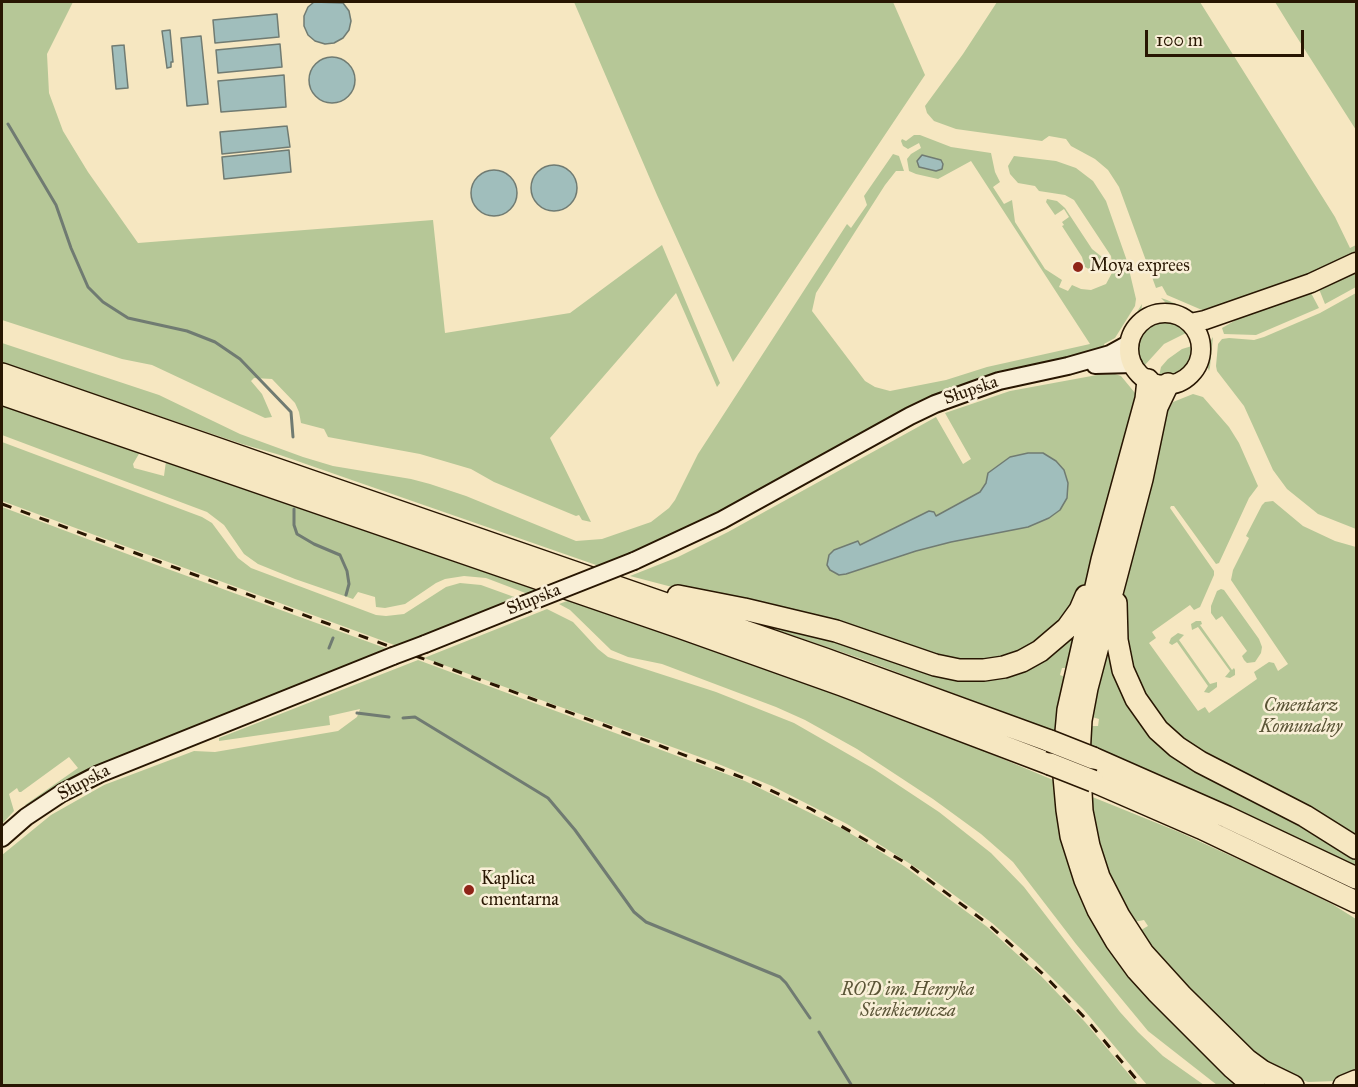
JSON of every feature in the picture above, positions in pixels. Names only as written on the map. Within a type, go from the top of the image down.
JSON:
[{"type":"highway","points":[[2,374],[825,658],[1050,741],[1227,817],[1356,878]]},
{"type":"highway","points":[[1158,382],[1146,399],[1102,560],[1076,670],[1065,731],[1064,787],[1071,836],[1078,862],[1098,910],[1116,941],[1137,970],[1233,1068],[1254,1086]]},
{"type":"highway","points":[[1158,382],[1157,407],[1142,479],[1092,668],[1081,720],[1080,797],[1094,861],[1119,916],[1143,953],[1182,996],[1248,1060],[1262,1071],[1293,1086]]},
{"type":"highway","points":[[2,394],[679,627],[882,700],[1093,781],[1201,828],[1356,902]]},
{"type":"highway","points":[[616,585],[744,609],[836,632],[959,670],[984,670],[1022,661],[1040,651],[1067,628],[1080,610],[1102,560]]},
{"type":"highway","points":[[1117,576],[1116,608],[1119,653],[1136,699],[1158,730],[1177,747],[1200,762],[1305,816],[1356,848]]},
{"type":"highway","points":[[1291,870],[1356,913]]},
{"type":"highway","points":[[1344,1086],[1356,1081]]},
{"type":"main road","points":[[1195,331],[1235,316],[1274,296],[1311,283],[1356,262]]},
{"type":"main road","points":[[1165,313],[1179,315],[1195,331],[1200,355],[1195,368],[1186,378],[1158,382],[1139,373],[1133,364],[1130,344],[1136,328],[1153,315],[1165,313]]},
{"type":"main road","name":"Słupska","points":[[2,838],[26,817],[62,793],[99,774],[634,561],[722,520],[900,421],[935,404],[999,381],[1110,354],[1130,344]]},
{"type":"main road","name":"Słupska","points":[[1068,366],[1133,364]]},
{"type":"green space","points":[[2,2],[73,2],[47,54],[49,93],[63,131],[88,172],[138,243],[433,220],[445,333],[570,313],[662,245],[720,383],[717,387],[676,293],[550,438],[591,522],[582,520],[579,515],[576,516],[494,482],[471,469],[420,454],[328,437],[324,429],[301,423],[295,403],[272,379],[254,378],[251,381],[262,394],[272,417],[265,418],[152,365],[122,359],[2,320]]},
{"type":"green space","points":[[574,2],[893,2],[925,75],[733,362],[657,195]]},
{"type":"green space","points":[[997,2],[1200,2],[1335,217],[1350,248],[1356,245],[1356,256],[1214,312],[1211,307],[1202,310],[1167,295],[1162,286],[1156,288],[1119,187],[1108,170],[1095,159],[1071,146],[1066,139],[1049,136],[1042,141],[956,129],[934,121],[927,113],[925,106]]},
{"type":"green space","points":[[1275,2],[1356,2],[1356,130],[1291,28]]},
{"type":"green space","points":[[914,135],[920,135],[951,147],[991,153],[995,172],[1000,182],[993,187],[1004,204],[1012,200],[1015,222],[1045,269],[1062,280],[1059,287],[1068,291],[1072,285],[1091,290],[1106,284],[1113,271],[1111,256],[1074,200],[1065,195],[1039,191],[1035,186],[1018,183],[1010,174],[1008,166],[1014,156],[1056,161],[1076,168],[1093,181],[1106,201],[1127,261],[1136,299],[1135,306],[1115,338],[1104,344],[1105,350],[1017,371],[668,538],[599,566],[280,455],[2,363],[2,343],[159,395],[240,434],[303,457],[333,466],[430,484],[466,496],[576,541],[602,539],[651,522],[669,508],[698,454],[847,224],[851,228],[867,205],[864,196],[893,154],[899,156],[904,171],[896,171],[885,185],[816,293],[812,311],[865,381],[875,387],[890,391],[946,380],[987,367],[1090,344],[971,161],[938,179],[909,171],[907,159],[921,148],[919,143],[908,149],[901,141],[902,139],[906,141]]},
{"type":"green space","points":[[1047,199],[1057,201],[1065,208],[1092,249],[1102,257],[1103,262],[1100,269],[1094,272],[1085,267],[1082,257],[1062,226],[1064,225],[1062,222],[1069,217],[1064,209],[1055,215],[1046,202]]},
{"type":"green space","points":[[1356,269],[1356,287],[1325,304],[1319,289]]},
{"type":"green space","points":[[1307,291],[1311,293],[1319,308],[1256,335],[1224,334],[1222,328],[1250,312]]},
{"type":"green space","points":[[1356,293],[1356,529],[1318,514],[1287,489],[1273,470],[1244,406],[1217,371],[1216,366],[1218,344],[1222,339],[1254,340],[1264,337],[1320,313]]},
{"type":"green space","points":[[1161,298],[1199,314],[1191,316],[1170,307]]},
{"type":"green space","points":[[1142,304],[1141,314],[1128,336],[1118,342]]},
{"type":"green space","points":[[1166,320],[1182,324],[1188,332],[1164,344],[1144,366],[1137,351],[1140,335],[1153,323]]},
{"type":"green space","points":[[1213,337],[1210,367],[1209,371],[1204,358]]},
{"type":"green space","points":[[1192,346],[1194,353],[1186,369],[1174,375],[1159,376],[1161,367],[1168,359],[1182,349]]},
{"type":"green space","points":[[1097,375],[1121,376],[1135,393],[1135,404],[1091,570],[1078,601],[1033,649],[971,665],[630,576],[678,557],[728,532],[936,417],[963,464],[971,459],[945,413],[1010,391]]},
{"type":"green space","name":"Cmentarz Komunalny","points":[[1193,394],[1203,397],[1229,427],[1239,443],[1258,486],[1249,498],[1219,563],[1216,564],[1174,506],[1171,506],[1170,508],[1214,571],[1214,575],[1200,607],[1194,610],[1190,605],[1152,632],[1156,638],[1149,643],[1198,711],[1205,707],[1209,713],[1257,679],[1254,672],[1269,662],[1274,663],[1278,671],[1288,664],[1231,580],[1233,570],[1249,538],[1246,536],[1262,505],[1273,501],[1303,526],[1335,541],[1356,547],[1356,841],[1200,756],[1159,721],[1130,670],[1122,609],[1126,578],[1162,411],[1167,412],[1173,402]]},
{"type":"green space","points":[[2,404],[140,452],[133,464],[134,468],[164,476],[166,461],[537,590],[528,594],[486,578],[464,576],[445,579],[405,604],[385,608],[376,607],[375,597],[358,592],[353,599],[295,579],[258,564],[244,554],[224,525],[207,512],[2,435]]},
{"type":"green space","points":[[2,442],[202,517],[212,523],[238,558],[251,568],[376,615],[404,614],[446,587],[460,583],[481,585],[517,598],[397,646],[2,501]]},
{"type":"green space","points":[[2,507],[388,649],[28,806],[25,805],[78,768],[69,757],[21,792],[17,788],[9,794],[14,811],[2,824]]},
{"type":"green space","points":[[1221,589],[1259,639],[1262,647],[1261,653],[1255,662],[1247,663],[1244,660],[1242,656],[1247,651],[1222,616],[1216,620],[1211,613],[1211,606],[1217,591]]},
{"type":"green space","points":[[570,600],[924,726],[1058,782],[1061,816],[1243,1085],[1217,1085],[1148,1031],[1076,944],[1013,862],[981,834],[933,799],[857,749],[805,720],[662,664],[628,657],[611,650],[570,610],[559,604]]},
{"type":"green space","points":[[547,609],[573,622],[608,657],[716,692],[794,723],[874,769],[939,812],[991,853],[1024,887],[1138,1032],[1163,1056],[1204,1085],[1147,1085],[1084,1010],[1036,962],[992,923],[923,872],[847,824],[772,786],[711,761],[424,658]]},
{"type":"green space","points":[[727,613],[974,676],[1085,614],[1067,668],[1062,668],[1060,675],[1065,677],[1058,733],[862,659]]},
{"type":"green space","points":[[1110,616],[1135,707],[1356,854],[1356,866],[1235,808],[1085,744],[1089,726],[1098,726],[1099,719],[1092,717]]},
{"type":"green space","points":[[1201,621],[1200,625],[1232,670],[1234,668],[1235,675],[1230,678],[1225,677],[1230,671],[1198,627],[1192,630],[1191,624]]},
{"type":"green space","points":[[1178,633],[1184,635],[1179,640],[1210,684],[1217,682],[1217,687],[1209,693],[1204,692],[1208,686],[1177,642],[1172,645],[1169,643],[1171,638]]},
{"type":"green space","name":"ROD im. Henryka Sienkiewicza","points":[[418,660],[745,781],[843,829],[904,866],[986,926],[1041,976],[1085,1022],[1138,1085],[2,1085],[2,855],[51,815],[104,785],[194,751],[215,752],[338,731],[357,717],[360,709],[329,716],[330,725],[219,741],[219,738]]},
{"type":"green space","points":[[1085,794],[1179,832],[1279,878],[1332,904],[1356,919],[1356,1074],[1337,1081],[1308,1082],[1272,1070],[1163,968],[1141,930],[1148,926],[1144,920],[1134,922],[1109,885]]},
{"type":"water","points":[[314,2],[343,3],[349,11],[351,21],[349,30],[343,38],[334,43],[325,44],[315,41],[308,35],[304,26],[304,16],[308,7]]},
{"type":"water","points":[[277,14],[279,37],[215,43],[213,20]]},
{"type":"water","points":[[170,30],[173,62],[171,62],[171,67],[167,68],[162,31]]},
{"type":"water","points":[[201,36],[208,104],[187,106],[181,38]]},
{"type":"water","points":[[280,44],[282,67],[218,73],[216,50]]},
{"type":"water","points":[[124,45],[128,88],[116,89],[112,46]]},
{"type":"water","points":[[337,57],[349,63],[354,71],[354,89],[349,97],[341,102],[327,103],[315,97],[310,89],[309,75],[315,63],[323,58]]},
{"type":"water","points":[[284,75],[286,107],[221,112],[218,81]]},
{"type":"water","points":[[287,126],[290,147],[222,154],[220,132]]},
{"type":"water","points":[[289,150],[291,172],[224,179],[222,157]]},
{"type":"water","points":[[922,155],[941,160],[942,169],[936,171],[919,167],[917,161]]},
{"type":"water","points":[[559,165],[571,171],[576,179],[576,197],[571,205],[563,210],[549,211],[537,205],[532,197],[531,183],[537,171],[545,166]]},
{"type":"water","points":[[499,170],[511,176],[516,184],[516,202],[511,210],[503,215],[489,216],[477,210],[472,202],[471,188],[477,176],[485,171]]},
{"type":"water","points":[[1028,453],[1043,453],[1056,461],[1064,470],[1068,483],[1067,498],[1060,510],[1049,518],[1028,527],[916,551],[846,574],[839,575],[830,570],[827,565],[829,555],[834,550],[858,541],[860,545],[929,511],[934,512],[936,516],[980,492],[986,483],[988,473],[1010,457]]},
{"type":"waterway","points":[[8,124],[56,205],[88,287],[103,302],[128,318],[187,331],[215,342],[240,359],[291,412],[293,437]]},
{"type":"waterway","points":[[294,509],[294,525],[297,534],[340,555],[347,571],[349,584],[346,595]]},
{"type":"waterway","points":[[329,648],[333,638]]},
{"type":"waterway","points":[[357,713],[389,717]]},
{"type":"waterway","points":[[403,718],[415,717],[548,798],[575,830],[634,912],[646,922],[780,977],[810,1018]]},
{"type":"waterway","points":[[819,1032],[852,1086]]},
{"type":"railway","points":[[2,504],[658,745],[746,779],[811,809],[906,863],[988,924],[1043,974],[1087,1020],[1142,1086]]},
{"type":"place","name":"Moya exprees","points":[[1078,267]]},
{"type":"place","name":"Kaplica cmentarna","points":[[469,890]]}]
